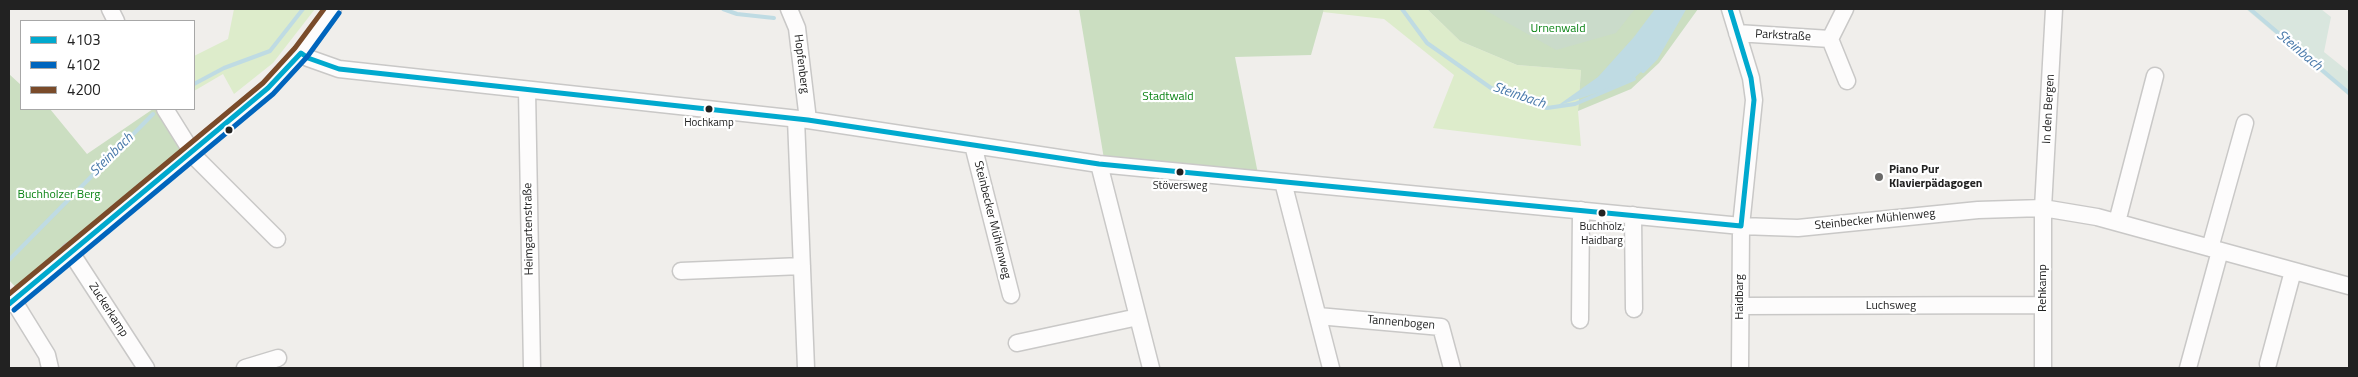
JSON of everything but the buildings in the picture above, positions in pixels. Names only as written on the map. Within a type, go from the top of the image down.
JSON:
[{"type":"street","points":[[50,368],[47,356],[11,302],[268,88],[301,53],[333,9]]},
{"type":"street","name":"Hopfenberg","points":[[789,9],[797,28],[802,120]]},
{"type":"street","name":"Parkstraße","points":[[1730,9],[1751,78],[1754,100],[1741,226]]},
{"type":"street","points":[[1845,9],[1830,39],[1847,81]]},
{"type":"street","name":"In den Bergen","points":[[2043,208],[2054,9]]},
{"type":"street","name":"Parkstraße","points":[[1737,34],[1830,39]]},
{"type":"street","name":"Steinbecker Mühlenweg","points":[[301,53],[308,58],[339,69],[802,120],[1099,164],[1741,226],[1798,228],[1978,210],[2043,208],[2116,222],[2349,286]]},
{"type":"street","points":[[2116,222],[2155,76]]},
{"type":"street","name":"Heimgartenstraße","points":[[527,90],[532,368]]},
{"type":"street","points":[[165,110],[190,152],[277,239]]},
{"type":"street","points":[[802,120],[802,266],[806,368]]},
{"type":"street","points":[[2188,368],[2245,123]]},
{"type":"street","name":"Steinbecker Mühlenweg","points":[[978,146],[1016,294]]},
{"type":"street","points":[[1099,164],[1151,368]]},
{"type":"street","points":[[1283,182],[1332,368]]},
{"type":"street","name":"Rehkamp","points":[[2043,208],[2043,368]]},
{"type":"street","points":[[1580,320],[1581,210]]},
{"type":"street","points":[[1633,215],[1634,309]]},
{"type":"street","name":"Haidbarg","points":[[1740,368],[1741,226]]},
{"type":"street","name":"Zuckerkamp","points":[[70,251],[146,368]]},
{"type":"street","points":[[681,271],[802,266]]},
{"type":"street","points":[[2268,364],[2293,271]]},
{"type":"street","name":"Luchsweg","points":[[1740,306],[2043,305]]},
{"type":"street","name":"Tannenbogen","points":[[1318,316],[1441,327],[1452,368]]},
{"type":"street","points":[[1017,343],[1138,317]]},
{"type":"street","points":[[245,368],[278,358]]},
{"type":"green space","points":[[234,9],[315,9],[273,63],[234,94],[223,74],[195,90],[195,56],[228,39]]},
{"type":"green space","name":"Stadtwald","points":[[1079,9],[1324,9],[1311,55],[1235,57],[1259,179],[1104,159]]},
{"type":"green space","points":[[1324,9],[1427,9],[1460,41],[1517,65],[1581,70],[1578,111],[1581,146],[1433,128],[1454,75],[1384,19],[1323,12]]},
{"type":"green space","points":[[1427,9],[1698,9],[1659,63],[1631,89],[1578,111],[1581,70],[1517,65],[1460,41]]},
{"type":"green space","name":"Urnenwald","points":[[1483,9],[1635,9],[1616,33],[1556,50]]},
{"type":"green space","name":"Buchholzer Berg","points":[[9,74],[20,84],[20,110],[51,110],[87,154],[152,110],[166,110],[190,151],[21,293],[9,280]]},
{"type":"shaded area","points":[[2246,9],[2321,9],[2331,17],[2324,52],[2349,72],[2349,96]]},
{"type":"water","points":[[1655,9],[1684,9],[1656,58],[1630,82],[1557,106],[1598,77],[1634,37]]},
{"type":"waterway","name":"Steinbach","points":[[195,83],[224,68],[270,51],[303,9]]},
{"type":"waterway","name":"Steinbach","points":[[723,9],[737,14],[774,18]]},
{"type":"waterway","name":"Steinbach","points":[[1402,9],[1427,43],[1491,88],[1547,108],[1575,104],[1634,79]]},
{"type":"waterway","name":"Steinbach","points":[[1643,71],[1656,58],[1684,9]]},
{"type":"waterway","name":"Steinbach","points":[[2250,9],[2349,93]]},
{"type":"waterway","name":"Steinbach","points":[[9,260],[153,114]]},
{"type":"transit line","name":"4200","points":[[9,294],[263,83],[295,48],[324,9]]},
{"type":"transit line","name":"4103","points":[[9,304],[268,88],[301,53],[308,58],[339,69],[808,120],[1099,164],[1741,226],[1754,100],[1751,78],[1730,9]]},
{"type":"transit line","name":"4102","points":[[14,310],[273,94],[307,57],[339,13]]},
{"type":"place","name":"Hochkamp","points":[[709,109]]},
{"type":"place","name":"Stöversweg","points":[[1180,172]]},
{"type":"place","name":"Piano Pur Klavierpädagogen","points":[[1879,177]]},
{"type":"place","name":"Buchholz, Haidbarg","points":[[1602,213]]}]
